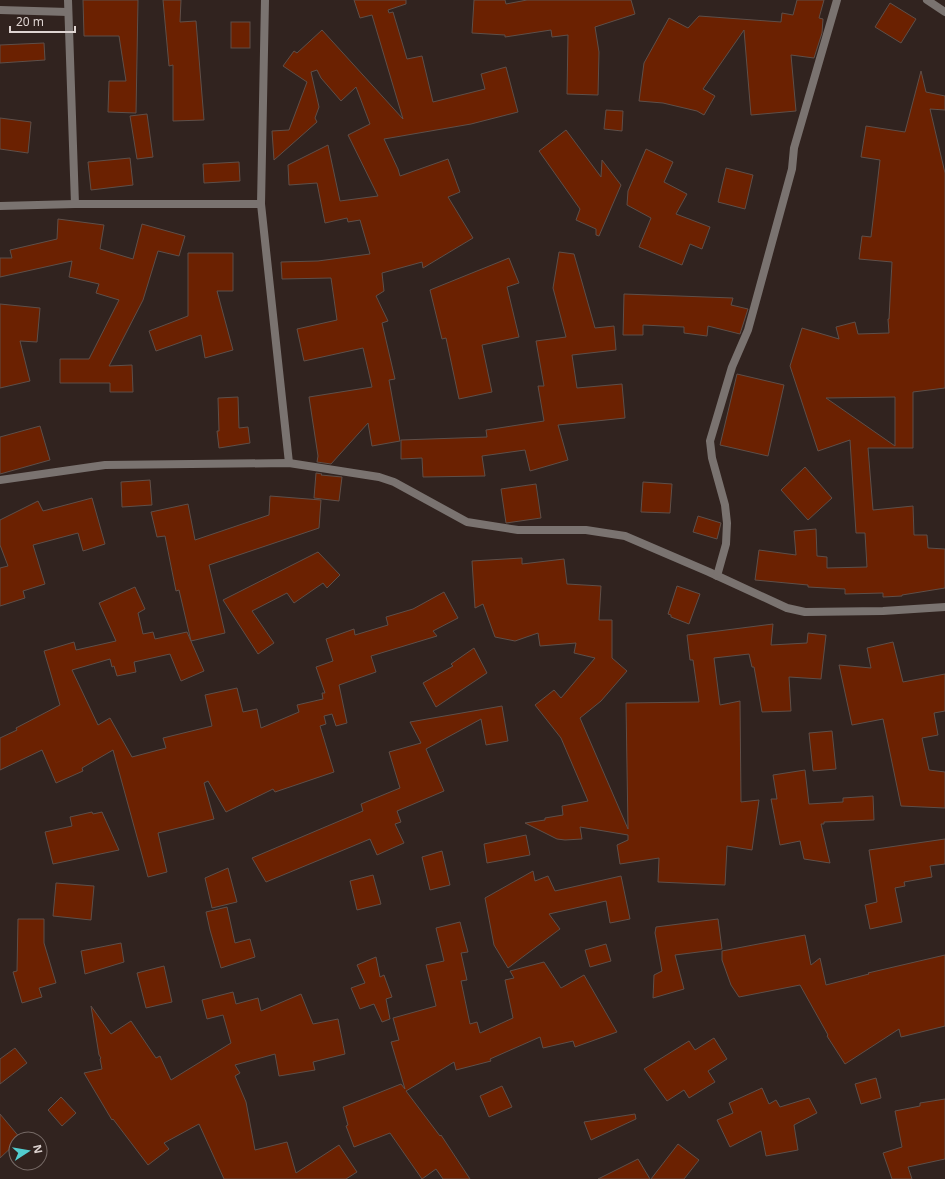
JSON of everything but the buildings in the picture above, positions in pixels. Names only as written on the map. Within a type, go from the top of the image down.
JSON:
[{"type":"street","points":[[68,0],[75,204]]},
{"type":"street","points":[[265,0],[261,204],[289,463]]},
{"type":"street","points":[[717,576],[726,544],[727,523],[725,505],[712,458],[710,441],[732,367],[748,330],[792,169],[794,148],[837,0]]},
{"type":"street","points":[[927,0],[945,12]]},
{"type":"street","points":[[0,10],[68,12]]},
{"type":"street","points":[[0,206],[75,204],[261,204]]},
{"type":"street","points":[[0,480],[105,465],[289,463],[378,477],[394,482],[467,522],[518,530],[586,530],[625,536],[787,608],[805,612],[883,611],[945,607]]}]
